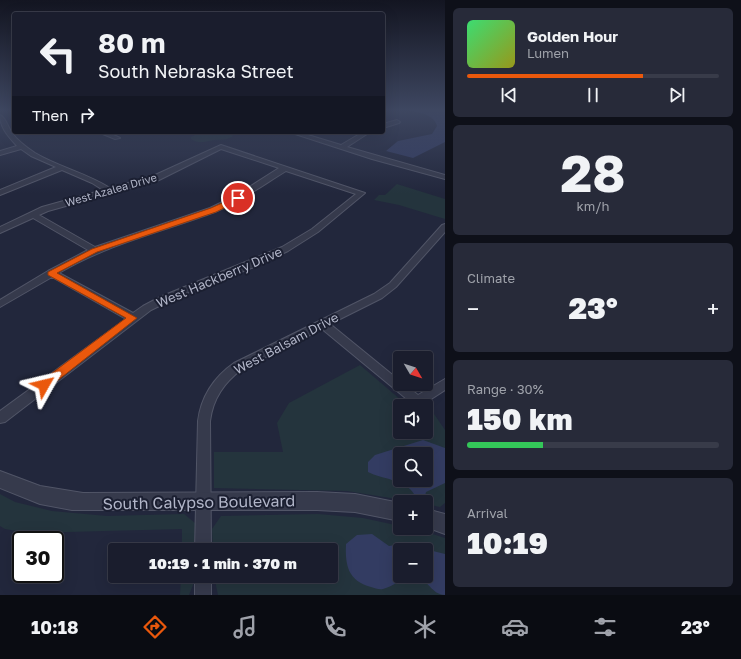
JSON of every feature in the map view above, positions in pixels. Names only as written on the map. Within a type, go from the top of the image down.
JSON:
[{"type":"street","points":[[11,138],[21,147],[62,167],[98,182],[109,191]]},
{"type":"street","points":[[312,138],[374,158],[445,177]]},
{"type":"street","points":[[343,147],[357,138]]},
{"type":"street","points":[[0,153],[21,147]]},
{"type":"street","name":"West Azalea Drive","points":[[0,230],[32,214],[162,175],[221,147],[285,168]]},
{"type":"street","points":[[0,193],[62,167]]},
{"type":"street","points":[[0,304],[51,273],[94,251],[213,210],[238,198],[285,168]]},
{"type":"street","name":"West Hackberry Drive","points":[[0,418],[133,318],[174,294],[285,249],[308,235],[361,193],[285,168]]},
{"type":"street","points":[[32,214],[94,251]]},
{"type":"street","name":"West Balsam Drive","points":[[203,543],[204,421],[206,406],[227,374],[238,366],[323,324],[386,290],[445,227]]},
{"type":"street","points":[[51,273],[133,318]]},
{"type":"street","points":[[323,324],[418,402],[445,384]]},
{"type":"street","name":"South Calypso Boulevard","points":[[0,479],[31,493],[65,501],[99,503],[324,501],[355,503],[393,511]]},
{"type":"street","points":[[433,520],[445,524]]},
{"type":"street","points":[[203,583],[203,595]]},
{"type":"shaded area","points":[[191,138],[231,138],[203,142],[197,142]]},
{"type":"shaded area","points":[[397,184],[445,199],[445,219],[399,205],[374,200],[379,195],[385,195]]},
{"type":"shaded area","points":[[360,365],[400,399],[393,399],[393,439],[433,439],[433,412],[445,430],[445,503],[440,507],[433,506],[433,495],[393,495],[393,498],[347,491],[214,488],[214,452],[283,452],[277,423],[289,403]]},
{"type":"shaded area","points":[[0,494],[15,502],[52,511],[107,516],[184,514],[195,523],[194,543],[182,543],[182,529],[64,532],[16,531],[5,529],[0,526]]},
{"type":"shaded area","points":[[318,514],[363,518],[393,524],[393,535],[433,534],[445,538],[445,595],[218,595],[215,583],[338,583],[338,543],[213,543],[212,529],[221,516]]},
{"type":"shaded area","points":[[181,583],[193,583],[189,595],[180,595]]},
{"type":"water","points":[[414,138],[445,138],[445,142],[413,158],[386,151],[398,141]]},
{"type":"water","points":[[423,440],[445,448],[445,483],[426,492],[425,495],[414,494],[407,487],[433,487],[433,447],[401,447]]},
{"type":"water","points":[[393,449],[393,481],[368,472],[368,462],[375,455]]},
{"type":"water","points":[[372,534],[389,546],[393,545],[393,583],[397,583],[382,589],[377,589],[357,581],[347,565],[346,544],[357,535]]},
{"type":"water","points":[[433,551],[445,554],[445,595],[434,591],[425,583],[433,583]]},
{"type":"route","points":[[44,385],[133,318],[51,273],[80,257],[111,244],[213,210],[238,198]]}]
